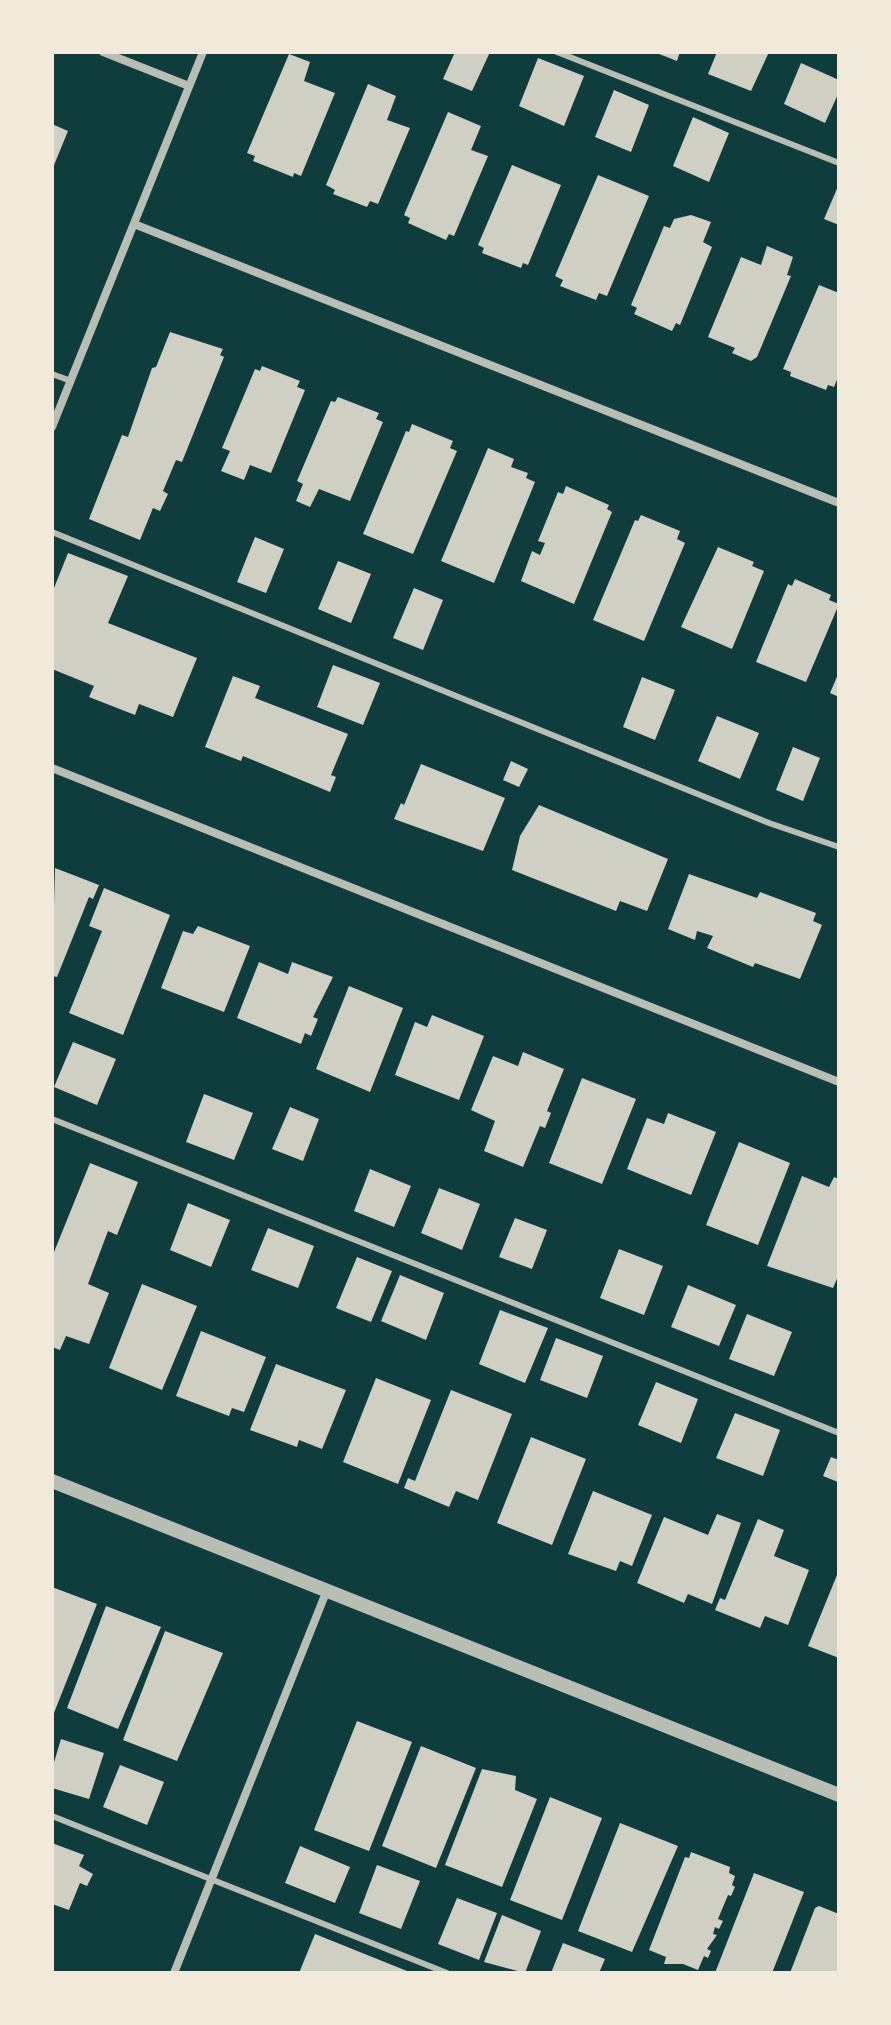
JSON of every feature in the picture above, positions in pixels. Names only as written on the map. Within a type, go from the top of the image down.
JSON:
[{"type":"street","points":[[103,52],[189,86]]},
{"type":"street","points":[[52,427],[203,52]]},
{"type":"street","points":[[134,224],[839,503]]},
{"type":"street","points":[[52,768],[839,1082]]},
{"type":"street","points":[[52,1481],[839,1795]]},
{"type":"street","points":[[174,1973],[327,1590]]},
{"type":"lane","points":[[557,52],[839,163]]},
{"type":"lane","points":[[52,374],[71,381]]},
{"type":"lane","points":[[52,532],[769,823],[839,847]]},
{"type":"lane","points":[[52,1119],[839,1433]]},
{"type":"lane","points":[[52,1816],[447,1973]]},
{"type":"building","points":[[455,52],[490,52],[472,91],[443,79]]},
{"type":"building","points":[[654,52],[680,52],[677,61]]},
{"type":"building","points":[[717,52],[769,52],[751,91],[708,74]]},
{"type":"building","points":[[289,54],[310,62],[304,81],[335,93],[301,176],[294,173],[293,177],[253,161],[255,156],[247,153]]},
{"type":"building","points":[[538,58],[584,76],[564,126],[519,106]]},
{"type":"building","points":[[801,63],[839,80],[839,92],[825,123],[784,104]]},
{"type":"building","points":[[368,84],[396,96],[387,120],[410,128],[378,204],[370,201],[367,207],[333,194],[335,190],[326,185]]},
{"type":"building","points":[[614,90],[649,105],[631,152],[595,137]]},
{"type":"building","points":[[448,112],[481,126],[471,150],[488,156],[454,236],[449,234],[446,240],[408,223],[410,218],[404,215]]},
{"type":"building","points":[[693,117],[729,133],[709,182],[673,166]]},
{"type":"building","points":[[52,124],[68,131],[52,170]]},
{"type":"building","points":[[512,165],[561,185],[528,265],[523,263],[521,268],[482,253],[484,248],[478,245]]},
{"type":"building","points":[[598,175],[649,196],[607,296],[599,293],[596,300],[560,286],[563,280],[555,276]]},
{"type":"building","points":[[839,184],[839,225],[824,219]]},
{"type":"building","points":[[691,215],[711,222],[703,242],[712,247],[680,325],[676,323],[672,331],[634,314],[637,308],[631,305],[664,226],[670,228],[674,219]]},
{"type":"building","points":[[767,246],[793,257],[787,275],[791,276],[757,357],[751,361],[732,353],[735,348],[708,337],[741,257],[761,265]]},
{"type":"building","points":[[819,285],[839,293],[839,375],[834,387],[828,385],[826,390],[790,376],[791,372],[783,369]]},
{"type":"building","points":[[170,332],[223,349],[220,355],[224,357],[182,462],[176,460],[163,491],[168,494],[160,511],[153,508],[140,540],[89,519],[122,435],[128,437],[152,368],[156,367]]},
{"type":"building","points":[[262,366],[300,381],[297,387],[305,390],[271,473],[250,465],[244,480],[221,471],[230,451],[222,448],[255,369],[260,371]]},
{"type":"building","points":[[338,397],[379,413],[376,419],[383,422],[350,501],[319,489],[310,507],[296,501],[303,484],[297,481],[331,401],[335,402]]},
{"type":"building","points":[[412,424],[453,441],[450,448],[457,451],[413,554],[363,534],[406,431],[409,432]]},
{"type":"building","points":[[488,448],[514,459],[511,467],[528,473],[526,478],[535,482],[494,583],[441,561]]},
{"type":"building","points":[[566,486],[609,505],[607,509],[612,512],[574,604],[521,581],[532,551],[540,555],[545,543],[538,541],[558,492],[563,494]]},
{"type":"building","points":[[641,515],[680,531],[677,539],[685,543],[644,641],[593,620],[635,520],[638,521]]},
{"type":"building","points":[[255,537],[284,549],[266,593],[237,582]]},
{"type":"building","points":[[718,547],[754,562],[752,566],[764,571],[732,649],[681,627]]},
{"type":"building","points":[[68,553],[128,576],[108,623],[197,658],[173,717],[139,704],[135,715],[89,697],[94,686],[52,669],[52,593]]},
{"type":"building","points":[[338,561],[371,574],[351,623],[318,609]]},
{"type":"building","points":[[795,579],[831,595],[829,600],[839,604],[806,682],[756,662],[788,584],[792,586]]},
{"type":"building","points":[[414,588],[443,600],[423,650],[393,638]]},
{"type":"building","points":[[333,665],[380,683],[363,725],[317,707]]},
{"type":"building","points":[[839,672],[839,697],[830,693]]},
{"type":"building","points":[[233,676],[260,686],[255,698],[348,734],[331,775],[336,777],[330,792],[243,756],[241,761],[205,747]]},
{"type":"building","points":[[642,677],[675,690],[655,740],[623,727]]},
{"type":"building","points":[[717,716],[759,733],[740,779],[698,761]]},
{"type":"building","points":[[793,747],[820,758],[803,801],[776,790]]},
{"type":"building","points":[[511,761],[528,769],[519,787],[503,780]]},
{"type":"building","points":[[421,764],[505,798],[483,851],[394,819],[401,803],[404,805]]},
{"type":"building","points":[[539,805],[668,859],[647,911],[620,901],[616,911],[512,870],[520,836]]},
{"type":"building","points":[[55,868],[99,885],[93,899],[89,897],[57,977],[52,976]]},
{"type":"building","points":[[689,874],[757,898],[760,892],[816,913],[813,921],[822,925],[800,979],[755,963],[753,967],[707,948],[713,936],[697,931],[695,940],[668,929]]},
{"type":"building","points":[[104,888],[170,915],[123,1035],[69,1013],[102,931],[89,926]]},
{"type":"building","points":[[198,926],[250,946],[224,1012],[161,988],[183,931],[193,934]]},
{"type":"building","points":[[259,962],[288,974],[292,962],[333,977],[313,1017],[318,1019],[311,1036],[305,1033],[301,1044],[237,1018]]},
{"type":"building","points":[[349,986],[403,1008],[370,1092],[316,1069]]},
{"type":"building","points":[[432,1015],[484,1036],[459,1100],[395,1075],[415,1022],[427,1027]]},
{"type":"building","points":[[73,1042],[116,1059],[97,1105],[54,1087]]},
{"type":"building","points":[[523,1052],[564,1069],[547,1111],[551,1113],[545,1128],[540,1126],[523,1167],[484,1151],[495,1121],[471,1110],[493,1056],[518,1066]]},
{"type":"building","points":[[582,1078],[636,1099],[602,1184],[549,1163]]},
{"type":"building","points":[[204,1094],[253,1113],[234,1160],[186,1142]]},
{"type":"building","points":[[290,1107],[319,1119],[303,1161],[272,1149]]},
{"type":"building","points":[[668,1113],[716,1132],[691,1195],[627,1169],[647,1118],[664,1124]]},
{"type":"building","points":[[739,1142],[790,1163],[758,1245],[706,1225]]},
{"type":"building","points":[[90,1163],[138,1182],[117,1235],[108,1231],[88,1284],[109,1293],[89,1344],[66,1336],[60,1350],[52,1347],[52,1257]]},
{"type":"building","points":[[370,1169],[411,1186],[394,1227],[354,1211]]},
{"type":"building","points":[[802,1176],[829,1187],[834,1177],[839,1179],[839,1274],[833,1288],[767,1266]]},
{"type":"building","points":[[439,1188],[480,1204],[462,1250],[421,1233]]},
{"type":"building","points":[[188,1203],[230,1220],[211,1267],[170,1250]]},
{"type":"building","points":[[515,1218],[547,1230],[532,1269],[499,1257]]},
{"type":"building","points":[[268,1228],[314,1246],[298,1288],[251,1270]]},
{"type":"building","points":[[619,1249],[663,1266],[644,1315],[600,1298]]},
{"type":"building","points":[[357,1257],[392,1271],[371,1322],[336,1308]]},
{"type":"building","points":[[400,1275],[444,1293],[426,1340],[381,1321]]},
{"type":"building","points":[[142,1284],[197,1306],[162,1390],[109,1368]]},
{"type":"building","points":[[688,1285],[736,1305],[719,1346],[671,1327]]},
{"type":"building","points":[[500,1310],[548,1328],[525,1383],[479,1364]]},
{"type":"building","points":[[747,1314],[792,1332],[774,1376],[729,1359]]},
{"type":"building","points":[[201,1331],[266,1357],[244,1412],[232,1408],[229,1416],[176,1396]]},
{"type":"building","points":[[556,1338],[603,1356],[587,1398],[540,1380]]},
{"type":"building","points":[[276,1364],[346,1390],[322,1449],[299,1440],[297,1447],[250,1430]]},
{"type":"building","points":[[376,1378],[431,1400],[398,1484],[343,1462]]},
{"type":"building","points":[[656,1382],[698,1399],[681,1443],[638,1425]]},
{"type":"building","points":[[451,1390],[512,1414],[478,1500],[456,1491],[449,1507],[404,1488],[408,1478],[415,1481]]},
{"type":"building","points":[[735,1413],[780,1430],[763,1476],[716,1458]]},
{"type":"building","points":[[531,1437],[586,1459],[552,1545],[497,1523]]},
{"type":"building","points":[[831,1457],[839,1460],[838,1482],[823,1476]]},
{"type":"building","points":[[593,1491],[652,1515],[632,1566],[620,1561],[616,1571],[568,1554]]},
{"type":"building","points":[[717,1514],[741,1523],[712,1604],[688,1594],[684,1603],[637,1583],[664,1517],[708,1535]]},
{"type":"building","points":[[758,1519],[784,1530],[774,1556],[809,1570],[788,1625],[765,1616],[760,1628],[715,1610],[720,1598],[725,1600]]},
{"type":"building","points":[[839,1570],[839,1658],[808,1646]]},
{"type":"building","points":[[52,1587],[97,1604],[52,1718]]},
{"type":"building","points":[[106,1606],[161,1627],[118,1729],[67,1708]]},
{"type":"building","points":[[165,1631],[223,1653],[177,1761],[123,1740]]},
{"type":"building","points":[[357,1721],[412,1742],[369,1851],[314,1830]]},
{"type":"building","points":[[61,1739],[104,1753],[89,1799],[52,1788],[52,1769]]},
{"type":"building","points":[[421,1746],[476,1768],[436,1868],[382,1846]]},
{"type":"building","points":[[120,1765],[164,1782],[147,1825],[103,1807]]},
{"type":"building","points":[[482,1769],[516,1776],[515,1790],[537,1799],[502,1887],[445,1865]]},
{"type":"building","points":[[550,1797],[602,1818],[562,1920],[510,1900]]},
{"type":"building","points":[[620,1823],[678,1846],[632,1952],[578,1931]]},
{"type":"building","points":[[52,1843],[84,1855],[79,1866],[93,1874],[87,1886],[80,1883],[69,1910],[52,1904]]},
{"type":"building","points":[[300,1846],[350,1867],[335,1903],[285,1883]]},
{"type":"building","points":[[691,1852],[730,1867],[729,1873],[735,1876],[732,1885],[735,1887],[731,1896],[728,1895],[718,1919],[723,1921],[719,1929],[715,1927],[713,1934],[717,1935],[707,1949],[711,1951],[708,1958],[704,1956],[698,1970],[683,1964],[664,1964],[666,1957],[649,1950],[685,1857],[689,1858]]},
{"type":"building","points":[[377,1865],[420,1881],[401,1929],[359,1913]]},
{"type":"building","points":[[754,1873],[804,1892],[772,1973],[715,1973]]},
{"type":"building","points":[[457,1898],[497,1913],[479,1960],[438,1944]]},
{"type":"building","points":[[819,1906],[839,1914],[839,1973],[790,1973],[815,1908]]},
{"type":"building","points":[[502,1915],[541,1931],[525,1973],[484,1962]]},
{"type":"building","points":[[315,1934],[412,1973],[299,1973]]},
{"type":"building","points":[[563,1943],[605,1959],[599,1973],[551,1973]]}]
